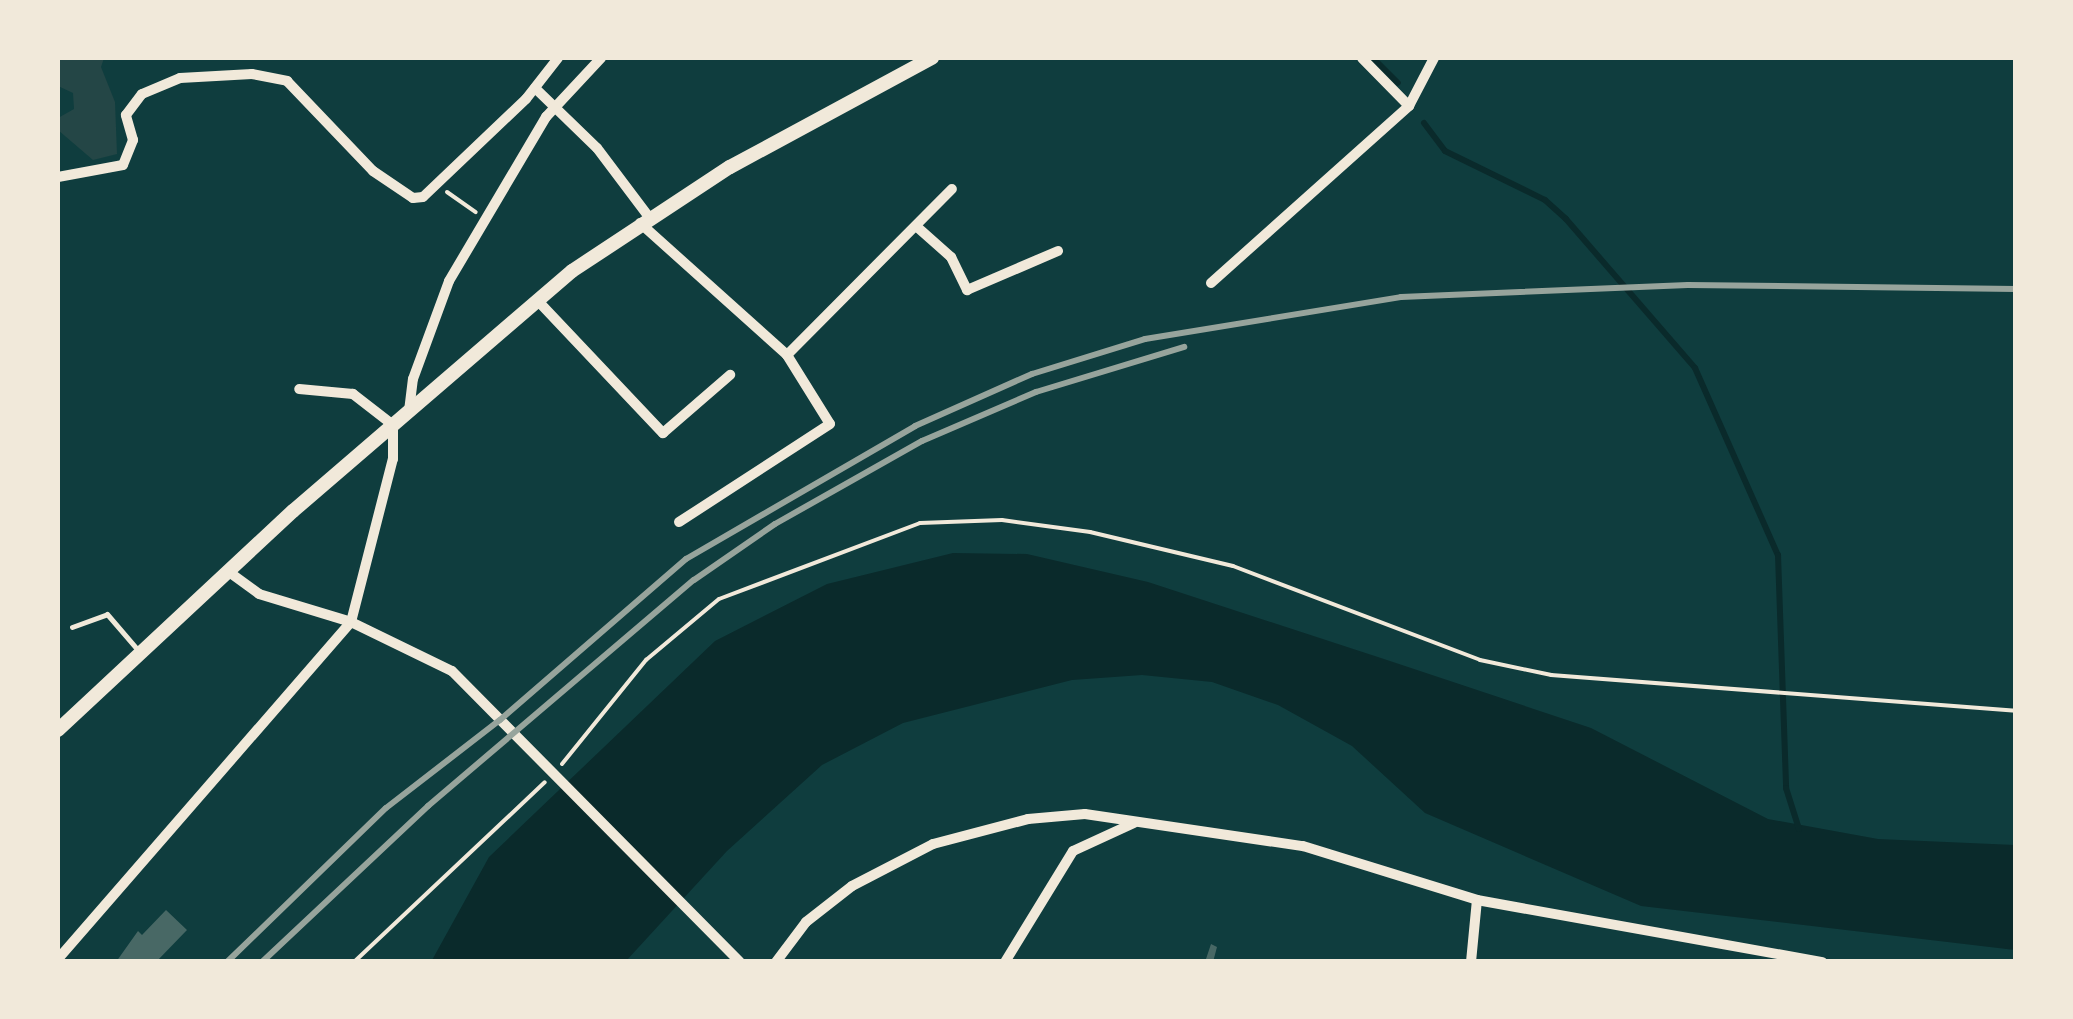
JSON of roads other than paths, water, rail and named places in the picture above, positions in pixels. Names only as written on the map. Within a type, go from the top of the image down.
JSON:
[{"type":"main road","points":[[58,730],[139,652],[538,301],[645,220],[932,58]]},
{"type":"street","points":[[58,177],[122,165],[133,140],[126,115],[142,94],[180,78],[252,74],[287,81],[373,171],[413,198],[434,184],[534,88],[558,58]]},
{"type":"street","points":[[410,411],[434,318],[484,218],[555,106],[601,58]]},
{"type":"street","points":[[1362,58],[1408,106]]},
{"type":"street","points":[[1211,283],[1408,106],[1434,58]]},
{"type":"street","points":[[534,88],[555,106],[645,220],[787,355],[830,424],[679,522]]},
{"type":"street","points":[[787,355],[952,189]]},
{"type":"street","points":[[916,226],[951,258],[968,290],[1058,251]]},
{"type":"street","points":[[538,301],[663,433],[730,375]]},
{"type":"street","points":[[58,959],[351,622],[392,459],[393,425],[353,394],[299,389]]},
{"type":"street","points":[[229,572],[259,594],[351,622],[452,671],[551,776],[740,962]]},
{"type":"street","points":[[776,962],[806,922],[852,886],[933,844],[1028,819],[1085,814],[1303,846],[1477,900],[1822,962]]},
{"type":"street","points":[[1005,962],[1073,851],[1134,823]]},
{"type":"street","points":[[1471,962],[1477,900]]},
{"type":"lane","points":[[72,627],[107,614],[139,652]]},
{"type":"waterway","points":[[1373,58],[1398,83]]},
{"type":"waterway","points":[[1424,123],[1445,151],[1545,200],[1566,219],[1695,368],[1778,555],[1786,788],[1799,829]]},
{"type":"railway","points":[[227,962],[386,808],[500,720],[686,559],[915,426],[1032,374],[1145,339],[1401,297],[1688,285],[2016,289]]},
{"type":"railway","points":[[262,962],[428,806],[694,580],[775,524],[922,441],[1036,392],[1184,347]]}]
